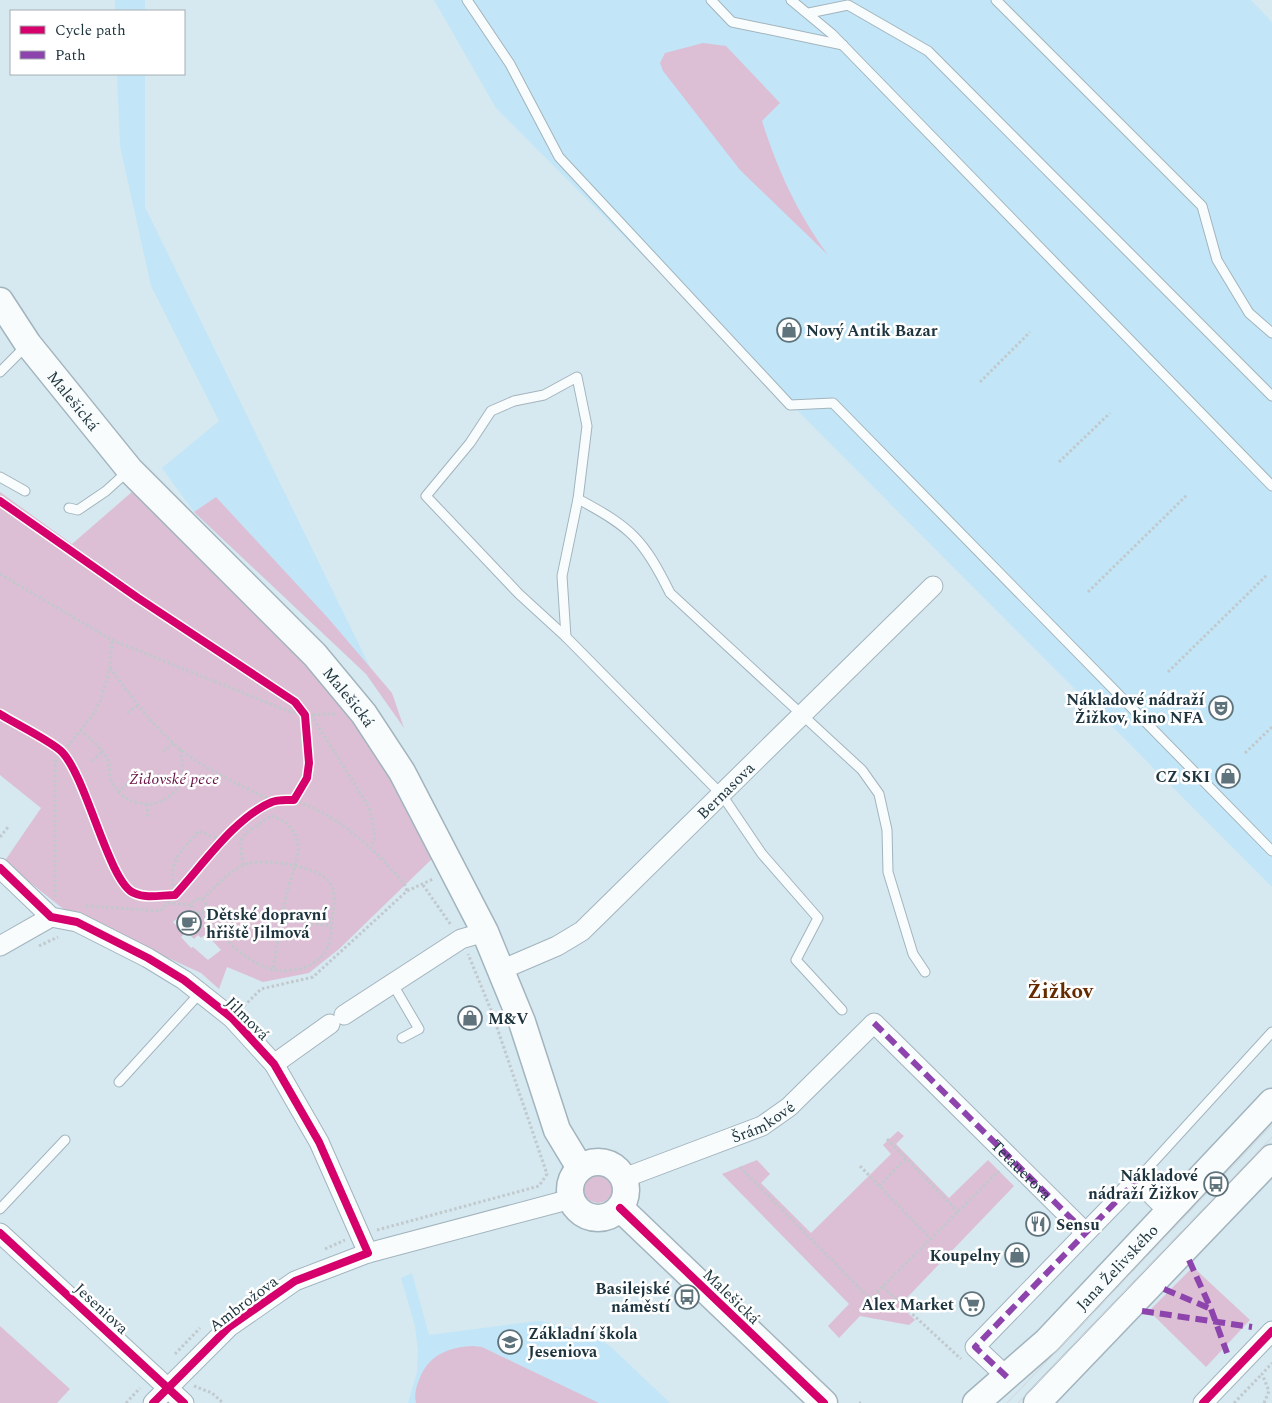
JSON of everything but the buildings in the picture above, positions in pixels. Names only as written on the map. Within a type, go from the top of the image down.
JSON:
[{"type":"street","name":"Malešická","points":[[0,301],[28,344],[130,470],[314,655],[364,714],[402,772],[473,935],[501,970],[522,1022],[557,1130],[580,1168]]},
{"type":"street","name":"Bernasova","points":[[501,970],[557,946],[582,931],[933,586]]},
{"type":"street","points":[[0,868],[37,901],[51,917],[0,946]]},
{"type":"street","name":"Jilmová","points":[[51,917],[68,919],[110,937],[166,969],[200,992],[232,1018],[274,1064],[319,1142],[368,1253]]},
{"type":"street","points":[[274,1064],[392,983],[473,935]]},
{"type":"street","name":"Tetauerova","points":[[874,1024],[1085,1232]]},
{"type":"street","name":"Šrámkové","points":[[624,1178],[762,1126],[789,1107],[874,1024]]},
{"type":"street","name":"Jana Želivského","points":[[976,1403],[1047,1341],[1272,1102]]},
{"type":"street","points":[[1037,1403],[1272,1158]]},
{"type":"street","points":[[588,1163],[608,1164],[617,1169],[624,1178],[626,1193],[620,1208],[612,1214],[593,1218],[584,1214],[571,1199],[571,1182],[580,1168],[588,1163]]},
{"type":"street","points":[[1007,1377],[974,1347],[1085,1232],[1137,1180],[1169,1212]]},
{"type":"street","name":"Ambrožova","points":[[153,1403],[229,1327],[295,1281],[368,1253],[571,1199]]},
{"type":"street","name":"Malešická","points":[[620,1208],[824,1403]]},
{"type":"street","name":"Jeseniova","points":[[0,1233],[184,1403]]},
{"type":"street","points":[[1203,1403],[1272,1331]]},
{"type":"lane","points":[[467,0],[510,64],[559,157],[790,404],[833,403],[1272,851]]},
{"type":"lane","points":[[711,0],[732,22],[843,45]]},
{"type":"lane","points":[[791,0],[809,13],[843,45],[1272,486]]},
{"type":"lane","points":[[996,0],[1202,206],[1217,260],[1249,313],[1272,333]]},
{"type":"lane","points":[[809,13],[848,5],[928,51],[1272,396]]},
{"type":"lane","points":[[0,372],[28,344]]},
{"type":"lane","points":[[566,637],[562,576],[578,499],[587,426],[577,377],[544,395],[514,401],[491,411],[470,443],[426,496],[519,594],[566,637],[722,795],[762,854],[818,918],[796,960],[842,1010]]},
{"type":"lane","points":[[69,508],[78,510],[130,470]]},
{"type":"lane","points":[[0,477],[25,492]]},
{"type":"lane","points":[[578,499],[606,514],[634,534],[654,559],[670,593],[862,770],[879,794],[887,830],[888,872],[913,954],[925,972]]},
{"type":"lane","points":[[392,983],[419,1029],[402,1038]]},
{"type":"lane","points":[[119,1082],[200,992]]},
{"type":"lane","points":[[1137,1180],[1272,1032]]},
{"type":"lane","points":[[0,1209],[65,1140]]},
{"type":"path","points":[[980,382],[1030,332]]},
{"type":"path","points":[[1059,462],[1110,413]]},
{"type":"path","points":[[1088,592],[1188,494]]},
{"type":"path","points":[[0,574],[112,640],[214,682],[308,715]]},
{"type":"path","points":[[1168,672],[1268,574]]},
{"type":"path","points":[[51,917],[56,901],[54,890],[55,762],[64,755],[96,710],[110,668],[112,640]]},
{"type":"path","points":[[110,668],[138,705],[180,748],[227,779],[325,814],[371,846],[404,883],[407,891]]},
{"type":"path","points":[[295,702],[308,715],[369,808],[375,838],[371,846]]},
{"type":"path","points":[[127,713],[138,705]]},
{"type":"path","points":[[306,725],[308,715]]},
{"type":"path","points":[[1245,753],[1272,727]]},
{"type":"path","points":[[80,730],[102,752],[108,761],[110,778],[118,792],[132,802],[147,804],[165,800],[179,787],[184,766],[180,748]]},
{"type":"path","points":[[163,752],[174,743]]},
{"type":"path","points":[[54,747],[64,755]]},
{"type":"path","points":[[92,760],[102,752]]},
{"type":"path","points":[[181,778],[195,782]]},
{"type":"path","points":[[118,792],[129,782]]},
{"type":"path","points":[[263,806],[284,800],[299,792]]},
{"type":"path","points":[[147,804],[148,819]]},
{"type":"path","points":[[243,865],[240,842],[245,834],[271,816],[280,818],[289,824],[296,837],[298,851],[281,919],[273,970]]},
{"type":"path","points":[[0,837],[8,827]]},
{"type":"path","points":[[176,895],[172,880],[173,863],[193,837],[199,831],[224,841]]},
{"type":"path","points":[[218,848],[231,834]]},
{"type":"path","points":[[168,903],[192,904],[195,900],[203,899],[230,873],[243,865],[267,862],[293,866],[322,874],[329,882],[335,902],[328,946],[318,961],[303,969],[288,971],[273,970],[262,966],[229,945],[201,913],[194,911],[192,904]]},
{"type":"path","points":[[242,1008],[261,989],[313,977],[407,891],[439,876]]},
{"type":"path","points":[[323,1250],[360,1235],[539,1186],[547,1174],[492,1010],[473,935],[423,885]]},
{"type":"path","points":[[84,906],[160,911],[182,888]]},
{"type":"path","points":[[160,896],[176,895]]},
{"type":"path","points":[[203,899],[207,907]]},
{"type":"path","points":[[207,907],[331,926]]},
{"type":"path","points":[[201,913],[207,907]]},
{"type":"path","points":[[60,936],[66,935]]},
{"type":"path","points":[[887,1139],[958,1212]]},
{"type":"path","points":[[879,1186],[906,1158]]},
{"type":"path","points":[[740,1167],[870,1299],[1011,1159]]},
{"type":"path","points":[[860,1166],[931,1239]]},
{"type":"path","points":[[883,1286],[963,1362]]},
{"type":"path","points":[[173,1356],[202,1327]]},
{"type":"path","points":[[1234,1403],[1272,1363]]},
{"type":"path","points":[[1262,1374],[1269,1391],[1264,1403]]},
{"type":"path","points":[[191,1383],[196,1388],[212,1393],[222,1403]]},
{"type":"path","points":[[126,1403],[140,1388]]},
{"type":"shaded area","points":[[115,0],[145,0],[145,10],[115,10]]},
{"type":"shaded area","points":[[434,0],[1251,0],[1272,22],[1272,887],[496,108]]},
{"type":"shaded area","points":[[117,75],[145,75],[145,207],[389,706],[366,674],[194,512],[162,468],[219,421],[151,286],[120,146]]},
{"type":"shaded area","name":"Základní škola Jeseniova","points":[[412,1273],[429,1335],[541,1321],[579,1330],[596,1337],[611,1347],[670,1403],[408,1403],[417,1372],[418,1351],[415,1326],[401,1278]]},
{"type":"green space","points":[[703,43],[726,46],[780,103],[762,121],[789,191],[828,255],[740,170],[663,71],[660,63],[665,53]]},
{"type":"green space","name":"Židovské pece","points":[[133,491],[287,642],[354,714],[436,855],[339,949],[309,973],[263,982],[227,967],[219,989],[201,973],[66,911],[4,862],[41,808],[0,775],[0,492],[72,544]],"holes":[[[182,914],[196,930],[190,935],[194,939],[198,935],[201,938],[206,934],[221,950],[208,960],[193,947],[191,948],[181,937],[184,934],[173,922]]]},
{"type":"green space","points":[[216,497],[328,618],[392,693],[404,728],[366,674],[194,512]]},
{"type":"green space","points":[[898,1131],[904,1136],[896,1144],[949,1198],[988,1160],[1014,1186],[900,1305],[915,1320],[909,1325],[860,1316],[839,1338],[828,1326],[849,1304],[722,1174],[757,1160],[770,1174],[761,1183],[811,1233],[891,1154],[883,1145]]},
{"type":"green space","points":[[598,1173],[604,1174],[612,1182],[612,1194],[604,1202],[598,1203],[592,1202],[584,1194],[583,1188],[584,1182],[592,1174]]},
{"type":"green space","points":[[1193,1267],[1250,1320],[1206,1367],[1149,1311]]},
{"type":"green space","points":[[0,1326],[70,1389],[57,1403],[0,1403]]},
{"type":"green space","points":[[482,1347],[599,1403],[416,1403],[417,1385],[428,1364],[440,1354],[456,1348]]},
{"type":"tram line","points":[[1007,1403],[1272,1125]]},
{"type":"tram line","points":[[1018,1403],[1272,1137]]},
{"type":"marked path","points":[[874,1023],[1085,1232]]},
{"type":"marked path","points":[[1007,1377],[975,1347],[1137,1180]]},
{"type":"marked path","points":[[1189,1260],[1211,1309],[1227,1353]]},
{"type":"marked path","points":[[1164,1289],[1211,1309]]},
{"type":"marked path","points":[[1142,1311],[1252,1327]]},
{"type":"cycle path","points":[[0,501],[138,598],[295,702],[305,715],[309,763],[307,778],[294,800],[274,801],[258,809],[232,830],[175,895],[139,895],[125,885],[116,870],[80,784],[62,752],[0,714]]},
{"type":"cycle path","points":[[0,868],[51,917],[77,922],[148,958],[184,980],[232,1018],[274,1064],[319,1142],[368,1253],[295,1281],[229,1327],[153,1403]]},
{"type":"cycle path","points":[[620,1208],[824,1403]]},
{"type":"cycle path","points":[[0,1233],[184,1403]]},
{"type":"cycle path","points":[[1203,1403],[1272,1331]]},
{"type":"place","name":"Nový Antik Bazar","points":[[789,330]]},
{"type":"place","name":"Nákladové nádraží Žižkov, kino NFA","points":[[1221,708]]},
{"type":"place","name":"CZ SKI","points":[[1228,776]]},
{"type":"place","name":"Dětské dopravní hřiště Jilmová","points":[[189,923]]},
{"type":"place","name":"M&V","points":[[470,1018]]},
{"type":"place","name":"Nákladové nádraží Žižkov","points":[[1216,1184]]},
{"type":"place","name":"Sensu","points":[[1038,1224]]},
{"type":"place","name":"Koupelny","points":[[1017,1255]]},
{"type":"place","name":"Basilejské náměstí","points":[[687,1297]]},
{"type":"place","name":"Alex Market","points":[[972,1304]]},
{"type":"place","name":"Základní škola Jeseniova","points":[[510,1342]]},
{"type":"district","name":"Žižkov","points":[[1060,991]]}]
